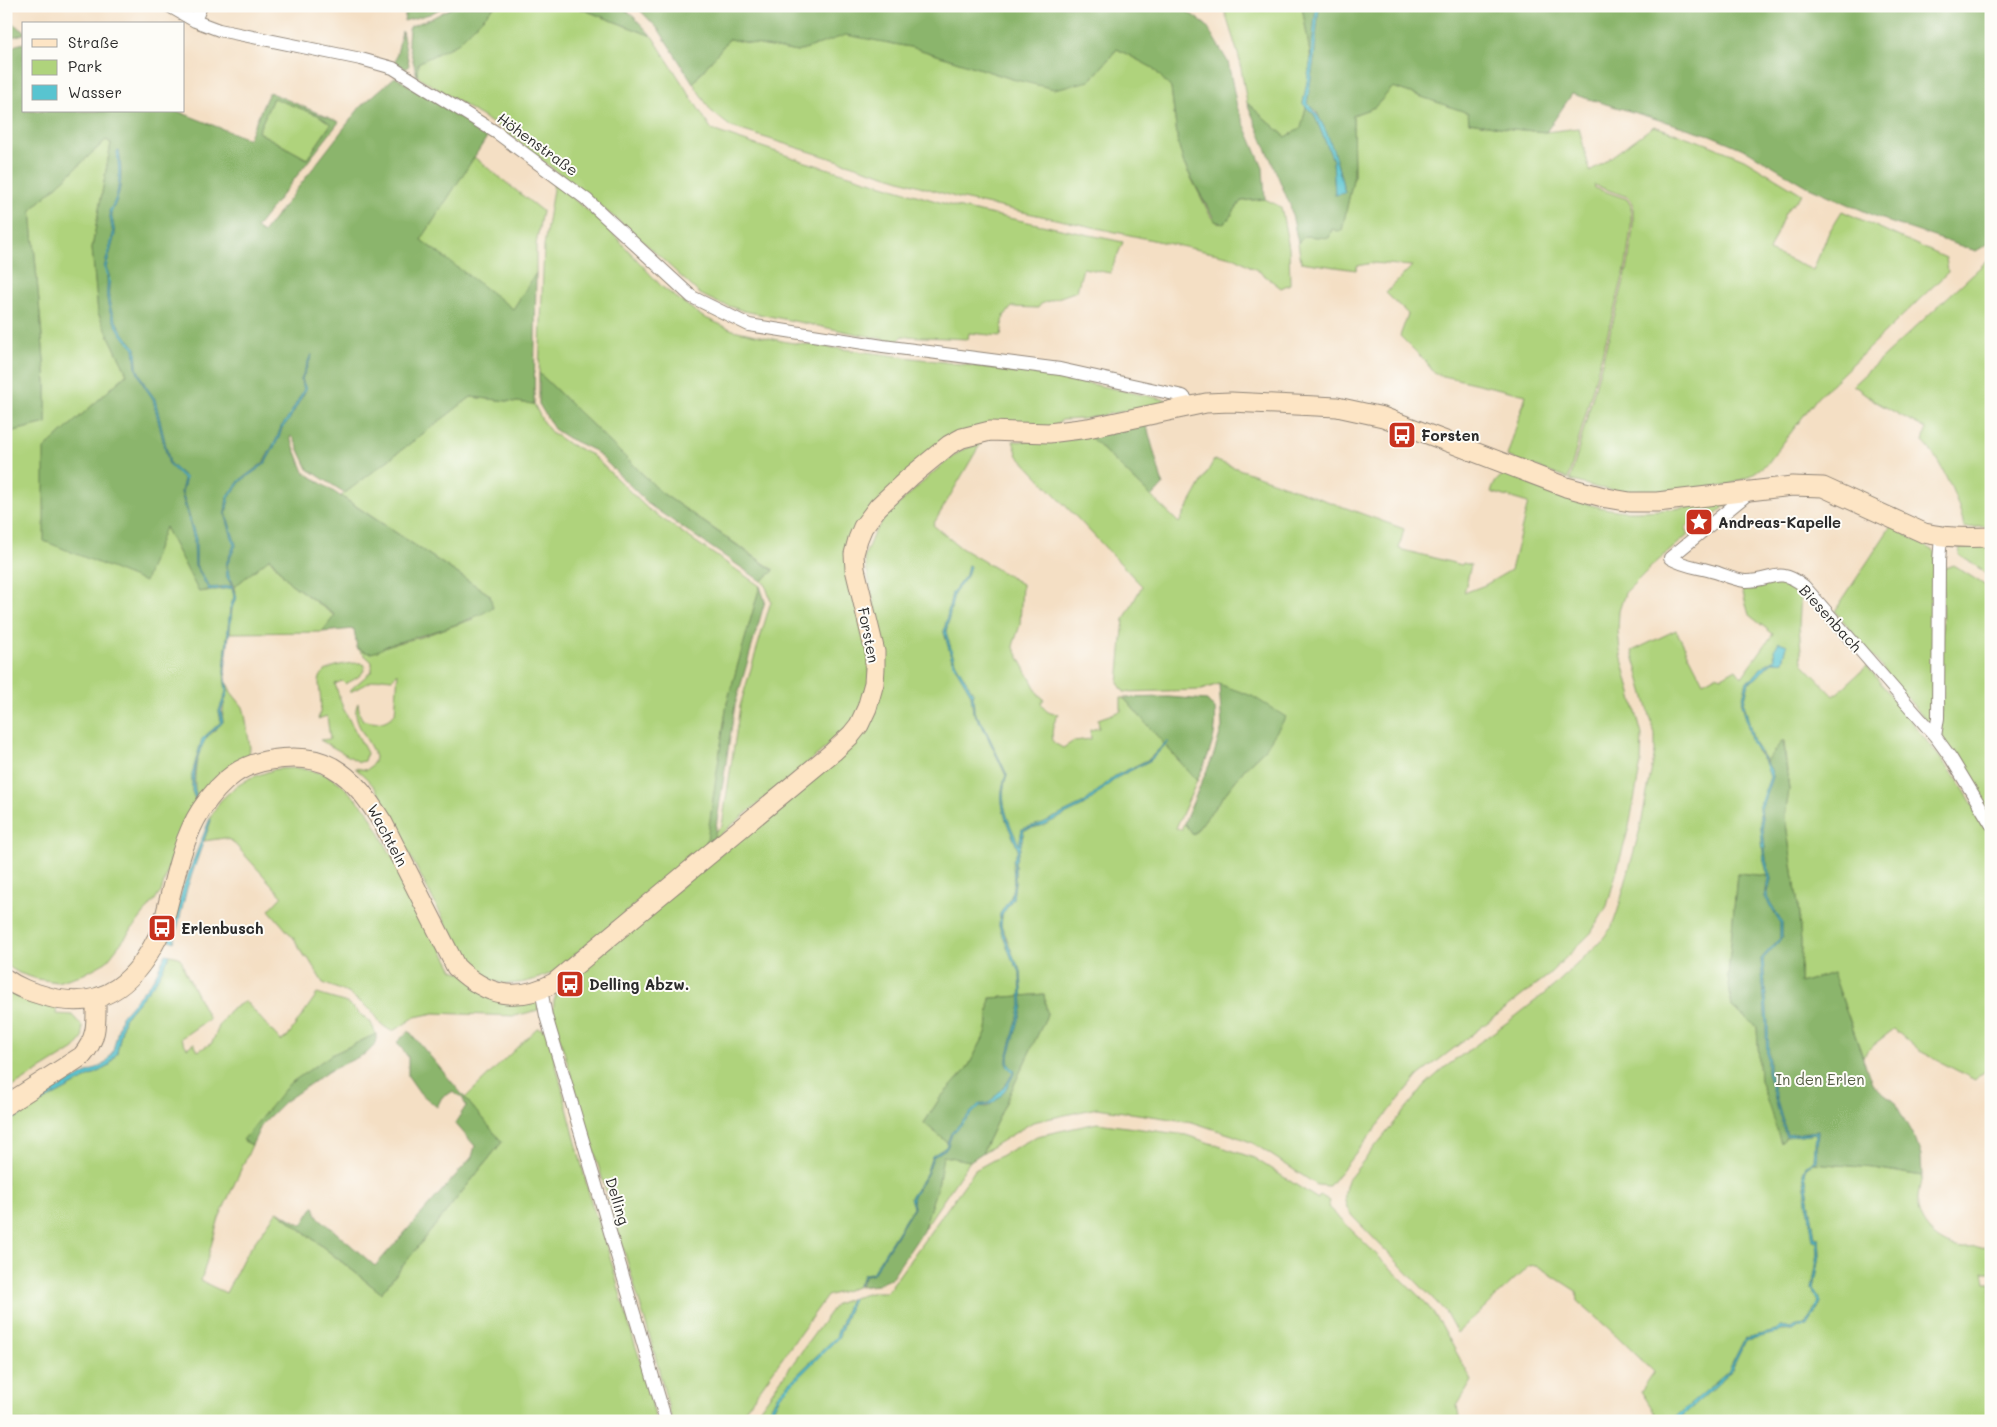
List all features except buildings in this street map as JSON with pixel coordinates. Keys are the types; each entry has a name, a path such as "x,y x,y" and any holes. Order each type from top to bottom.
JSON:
{"street":[{"name":"Höhenstraße","path":"169,6 195,21 219,30 361,58 394,68 497,133 580,194 692,298 749,326 1060,369 1183,396 1191,406"},
{"path":"195,21 201,6"},
{"name":"Forsten","path":"542,989 554,983 570,970 833,752 855,730 867,708 876,668 869,623 857,584 854,554 858,539 863,527 878,507 910,477 949,445 962,438 990,431 1049,433 1088,428 1191,406 1232,402 1336,407 1383,416 1567,487 1607,498 1630,502 1657,502 1749,492"},
{"path":"1749,492 1792,486 1823,487 1924,533 1941,537 1991,537"},
{"name":"Biesenbach","path":"1749,492 1670,558 1681,565 1713,571 1738,580 1748,581 1777,575 1786,575 1794,579 1804,586 1935,736"},
{"path":"1941,537 1939,561 1938,718 1935,736 1991,824"},
{"name":"Wachteln","path":"96,1000 126,983 144,962 156,942 162,928 188,836 200,812 214,791 235,773 256,764 294,758 313,760 332,767 353,783 369,800 383,822 456,967 471,981 502,994 518,995 542,989"},
{"path":"6,979 27,991 58,1000 82,1002 96,1000 96,1030 91,1045 82,1056 6,1104"},
{"name":"Delling","path":"542,989 546,1016 666,1421"}],"green space":[{"path":"407,6 445,6 430,14 404,21"},
{"path":"455,6 495,6 457,44 418,63 417,76 408,41 409,29 411,26"},
{"path":"495,6 574,6 652,36 712,130 806,162 956,207 1123,242 1110,273 1083,268 1077,291 1041,304 1038,308 1012,307 1004,316 1001,336 969,333 968,339 903,336 897,342 744,311 716,302 700,294 634,233 505,131 417,76 418,63 457,43"},
{"path":"574,6 619,6 630,13 652,36"},
{"path":"636,6 1180,6 1206,25 1228,62 1237,107 1263,168 1265,199 1241,201 1227,221 1223,224 1215,221 1184,164 1178,143 1171,88 1153,68 1117,49 1090,81 1054,89 1012,79 915,48 846,35 797,52 729,39 693,83 659,30"},
{"path":"1223,6 1302,6 1311,59 1303,104 1306,107 1302,128 1286,137 1247,103 1239,57"},
{"path":"1302,6 1316,6 1311,59"},
{"path":"1319,6 1991,6 1991,242 1976,251 1889,222 1807,186 1748,151 1710,135 1572,94 1546,132 1469,122 1468,113 1393,87 1375,107 1353,115 1354,175 1342,230 1340,232 1332,229 1329,238 1305,236 1298,243 1290,205 1247,103 1286,137 1301,128 1306,107 1314,114 1333,160 1335,195 1345,193 1336,159 1317,112 1307,103 1314,59"},
{"path":"6,19 22,30 22,34 6,41"},
{"path":"402,31 409,65 406,69 395,63"},
{"path":"846,34 915,48 1012,79 1090,81 1117,49 1153,68 1171,88 1178,143 1184,164 1211,217 1219,224 1230,217 1241,201 1265,199 1281,207 1289,248 1290,284 1281,288 1260,272 1236,258 958,198 731,127 711,111 693,83 729,39 797,52"},
{"path":"22,44 22,112 180,112 248,139 269,92 339,122 256,228 263,233 361,106 395,77 489,134 421,240 513,309 536,273 534,404 471,397 345,493 308,469 294,439 290,437 304,472 490,595 493,608 455,625 369,653 357,648 354,629 322,632 335,615 290,583 270,558 234,587 227,565 236,545 226,513 229,498 241,481 265,464 279,438 282,428 289,420 306,390 302,379 312,355 301,379 304,389 281,427 263,463 240,480 227,497 225,513 234,545 226,564 227,577 232,586 210,588 196,565 196,539 182,492 186,478 170,464 155,399 145,385 137,368 136,348 118,325 110,305 109,276 106,268 115,234 111,212 118,197 121,182 119,150 120,174 116,200 109,212 113,234 104,268 107,279 108,305 116,326 135,349 136,369 144,386 153,399 169,465 184,479 181,492 194,539 195,565 209,590 199,592 165,527 145,582 44,541 44,449 127,374 98,313 92,248 111,143 106,140 31,210 46,383 46,423 6,433 6,52","holes":["273,98 318,115 331,124 307,159 258,132"]},
{"path":"1393,87 1469,113 1469,122 1546,132 1579,128 1590,172 1654,126 1744,159 1802,194 1785,213 1769,251 1813,270 1829,232 1842,211 1946,258 1948,272 1817,398 1768,463 1748,477 1726,486 1635,493 1598,488 1570,480 1628,266 1633,227 1633,205 1628,197 1594,185 1595,188 1627,199 1631,206 1631,227 1626,266 1568,479 1507,456 1526,395 1435,374 1400,336 1408,314 1386,293 1412,266 1372,263 1357,266 1356,270 1301,262 1298,243 1305,236 1329,237 1332,229 1342,230 1354,175 1353,115 1375,107"},
{"path":"273,98 318,115 331,124 307,159 258,132"},
{"path":"106,140 111,143 92,248 98,313 127,374 44,449 165,527 199,592 233,588 234,597 230,608 224,671 226,692 219,711 221,722 202,739 192,774 192,791 196,801 190,809 179,834 161,892 106,962 84,974 57,982 37,979 19,973 6,965 6,433 46,423 46,383 31,210"},
{"path":"474,157 542,211 536,245 536,273 513,310 421,240"},
{"path":"554,183 605,225 662,287 703,317 733,330 787,342 1054,376 1167,400 1167,403 1083,419 1062,420 1052,428 975,431 859,527 870,681 856,723 552,973 528,981 507,984 486,978 466,962 379,794 371,783 355,768 367,770 374,762 375,757 358,723 356,710 358,703 363,720 380,722 387,720 395,714 398,673 392,679 382,678 372,681 350,692 372,671 372,662 357,648 372,653 386,646 421,637 473,619 490,595 341,496 471,397 534,404 543,422 551,432 567,443 592,455 648,509 760,586 727,703 708,837 722,826 740,706 771,601 765,584 761,581 774,570 662,493 539,373 544,246"},
{"path":"1991,257 1991,526 1964,528 1959,507 1949,482 1930,449 1923,442 1926,429 1878,403 1853,385"},
{"path":"539,373 662,493 774,571 761,581 651,506 595,451 554,429 539,404"},
{"path":"1146,423 1163,485 1152,497 1089,436"},
{"path":"1089,436 1179,523 1214,460 1404,529 1399,549 1462,565 1463,563 1471,565 1464,593 1485,585 1511,570 1528,503 1491,492 1498,480 1506,474 1510,473 1586,504 1602,508 1647,511 1731,501 1707,522 1705,520 1700,522 1697,518 1685,528 1688,535 1652,566 1625,593 1619,611 1620,651 1642,735 1641,763 1629,827 1607,906 1591,933 1545,978 1418,1076 1329,1186 1317,1185 1253,1143 1232,1135 1192,1122 1097,1108 1033,1122 982,1153 1047,1015 1044,994 1022,996 1021,971 1001,926 1002,915 1013,898 1015,862 1024,830 1044,825 1085,805 1116,778 1151,760 1165,745 1197,781 1176,828 1181,830 1184,823 1193,835 1247,766 1265,749 1219,684 1201,690 1124,692 1118,683 1124,619 1142,586 1018,456 1013,441 1050,442"},
{"path":"981,443 933,525 961,548 1022,584 1020,625 1013,646 1039,695 1044,699 1041,703 1044,709 1053,714 1059,714 1053,728 1052,736 1054,743 1063,748 1074,741 1091,739 1090,730 1099,728 1098,719 1121,711 1121,698 1124,698 1164,744 1149,759 1115,776 1084,803 1043,823 1022,829 1019,846 1008,820 1004,803 1003,794 1007,775 983,724 974,712 973,693 955,662 946,632 954,593 967,576 968,565 966,575 952,593 944,632 953,663 971,694 973,712 982,725 1006,776 1003,786 1002,804 1018,849 1013,861 1014,882 1011,897 1000,914 999,926 1012,959 1020,971 1021,996 990,998 987,1031 967,1069 940,1098 924,1123 947,1142 946,1147 932,1156 926,1174 910,1198 913,1207 872,1273 864,1274 857,1287 827,1296 737,1421 672,1421 652,1344 553,1015 554,1001 558,989 861,737 877,707 882,680 884,652 864,557 874,533 886,516 936,470 962,450"},
{"path":"1891,526 1935,552 1932,718 1928,723 1835,611"},
{"path":"1991,545 1991,576 1959,555 1960,546"},
{"path":"269,558 290,583 335,616 322,632 230,633 232,608 236,597 234,587"},
{"path":"1953,565 1991,589 1991,816 1947,748 1941,732 1943,569"},
{"path":"1788,581 1801,591 1799,626 1802,663 1834,696 1867,666 1957,779 1991,834 1991,1073 1986,1071 1975,1080 1918,1050 1894,1029 1873,1045 1863,1057 1833,973 1800,983 1801,942 1798,905 1785,817 1789,790 1784,741 1766,761 1754,743 1744,703 1749,682 1756,678 1771,663 1783,661 1787,645 1774,654 1775,659 1762,667 1752,679 1747,681 1742,703 1756,751 1765,762 1770,777 1759,808 1764,861 1768,876 1737,873 1728,976 1732,1007 1757,1026 1760,1080 1782,1142 1786,1137 1816,1133 1814,1160 1806,1165 1803,1173 1813,1239 1817,1240 1818,1254 1812,1289 1818,1302 1807,1324 1797,1325 1791,1329 1780,1327 1776,1331 1745,1338 1728,1372 1676,1418 1671,1421 1660,1421 1641,1391 1654,1372 1577,1301 1576,1291 1536,1265 1529,1266 1457,1333 1445,1311 1352,1216 1345,1203 1345,1190 1348,1180 1425,1085 1444,1068 1553,987 1600,942 1612,927 1640,829 1655,752 1655,734 1632,651 1676,630 1703,682 1716,675 1722,677 1736,669 1742,677 1773,634 1749,615 1741,586"},
{"path":"760,586 765,601 735,705 714,840 706,846 727,703"},
{"path":"362,663 365,666 363,672 358,677 345,684 342,681 335,684 343,708 367,753 365,761 359,762 320,740 330,739 327,716 318,719 321,706 319,683 320,677 324,672 335,666"},
{"path":"227,682 231,692 243,707 245,714 250,748 248,759 220,774 197,798 195,785 197,759 206,738 223,722"},
{"path":"1219,684 1252,696 1286,717 1265,749 1247,766 1193,835 1184,823 1214,754 1222,727"},
{"path":"1168,697 1207,700 1215,709 1214,737 1197,781 1165,745 1168,742 1164,744 1124,698"},
{"name":"In den Erlen","path":"1783,740 1789,790 1785,817 1798,905 1801,942 1800,983 1833,973 1872,1084 1894,1101 1916,1141 1921,1156 1922,1176 1874,1168 1813,1163 1816,1161 1818,1131 1787,1135 1769,1072 1768,1024 1763,959 1782,938 1782,922 1767,897 1771,879 1766,860 1761,808 1772,777 1771,770 1766,761"},
{"path":"299,768 325,774 340,783 367,810 453,970 534,999 538,1005 538,1010 515,1016 434,1013 415,1017 391,1031 382,1025 372,1011 348,993 323,983 308,958 304,957 295,940 269,910 282,896 232,841 224,838 204,841 211,821 210,818 220,801 234,788 250,778 276,769"},
{"path":"1737,873 1768,876 1765,897 1780,923 1780,938 1761,959 1766,1024 1767,1072 1786,1137 1781,1143 1760,1080 1757,1027 1732,1007 1728,976"},
{"path":"170,955 179,957 182,961 185,971 209,1019 181,1038 187,1048 194,1043 198,1051 212,1043 220,1024 229,1011 245,1001 281,1041 287,1037 317,994 347,1003 371,1023 376,1034 331,1055 244,1141 252,1145 219,1218 201,1281 226,1293 244,1257 277,1211 381,1293 502,1142 465,1098 537,1028 547,1030 592,1205 606,1243 645,1375 656,1421 6,1421 6,1124 40,1103 109,1066 117,1052 124,1019 156,981"},
{"path":"6,982 57,1004 56,1014 72,1015 82,1026 83,1038 74,1049 6,1091"},
{"path":"1044,994 1047,1015 982,1153 970,1161 943,1156 939,1181 923,1231 891,1278 877,1285 859,1287 865,1275 873,1274 914,1207 912,1198 927,1174 933,1157 947,1148 952,1134 980,1106 987,1107 1007,1087 1015,1071 1009,1065 1008,1059 1023,1006 1022,996"},
{"path":"1021,996 1021,1006 1007,1058 1007,1066 1013,1072 1006,1085 991,1101 986,1104 979,1104 951,1133 947,1142 924,1123 940,1098 967,1069 987,1031 990,998"},
{"path":"409,1031 502,1142 381,1293 279,1212 302,1225 314,1206 317,1216 375,1266 472,1157 475,1146 455,1123 466,1106 462,1097 452,1092 442,1097 437,1107 420,1093 408,1076 408,1057 397,1042"},
{"path":"376,1034 374,1046 367,1053 329,1071 284,1102 262,1124 252,1145 243,1140 289,1084 331,1055"},
{"path":"1097,1123 1186,1135 1254,1158 1318,1199 1320,1195 1330,1201 1328,1207 1425,1302 1441,1324 1472,1381 1457,1406 1460,1421 765,1421 780,1396 838,1338 853,1298 874,1292 887,1292 975,1170 1037,1136"},
{"path":"942,1155 970,1161 923,1230 939,1181"},
{"path":"1813,1163 1874,1168 1922,1176 1918,1195 1918,1207 1923,1222 1928,1229 1940,1240 1956,1247 1991,1247 1991,1272 1983,1272 1985,1282 1991,1282 1991,1421 1682,1421 1679,1419 1730,1373 1746,1340 1775,1332 1792,1331 1798,1327 1808,1325 1821,1303 1814,1289 1820,1255 1819,1238 1815,1238 1805,1173 1807,1166"},
{"path":"850,1299 836,1337 778,1394 767,1415 761,1421 751,1421 836,1304"}],"water":[{"path":"1316,6 1319,6 1314,59 1307,103 1321,121 1335,157 1345,193 1335,195 1333,160 1314,114 1303,104 1311,59"},
{"path":"119,150 121,174 118,197 111,212 115,234 106,268 109,276 110,305 118,325 136,348 137,368 145,385 155,399 170,464 186,478 182,492 196,539 196,565 210,588 232,586 227,577 226,564 234,545 225,513 227,497 240,480 264,463 281,427 304,389 301,379 312,355 302,379 306,389 289,420 282,428 279,438 265,464 241,481 229,498 226,513 236,545 227,565 236,597 232,608 225,671 228,692 221,711 223,722 205,739 199,755 194,777 196,801 192,791 192,774 202,739 221,722 219,711 226,692 224,671 230,608 234,597 232,588 209,590 195,565 194,539 181,492 184,479 169,465 153,399 144,386 136,369 134,349 116,326 108,305 107,279 104,268 113,234 109,211 118,189 117,151"},
{"path":"968,565 970,566 967,576 954,593 946,632 955,662 973,693 974,712 983,724 1007,775 1003,793 1004,802 1008,819 1019,845 1022,829 1043,823 1084,803 1115,776 1150,759 1168,742 1151,760 1116,778 1085,805 1044,825 1024,830 1015,862 1015,882 1013,898 1002,915 1001,926 1021,971 1023,1006 1008,1059 1009,1065 1015,1071 1002,1094 992,1103 980,1106 952,1134 947,1148 933,1157 927,1174 912,1198 914,1207 873,1274 865,1275 857,1287 864,1274 872,1273 913,1207 910,1198 926,1174 932,1156 946,1147 951,1133 979,1104 986,1104 991,1101 1007,1083 1013,1072 1007,1066 1007,1058 1021,1006 1020,972 1012,959 999,926 1000,914 1011,897 1014,882 1013,861 1018,849 1002,804 1003,785 1006,775 982,725 973,712 971,694 953,663 944,632 952,593 966,575"},
{"path":"1779,642 1787,645 1783,661 1771,663 1756,678 1749,682 1744,703 1754,743 1771,770 1772,777 1761,809 1766,860 1771,879 1767,897 1782,922 1782,938 1763,959 1768,1024 1769,1072 1787,1135 1818,1131 1816,1161 1807,1166 1805,1173 1815,1238 1819,1238 1820,1255 1814,1289 1821,1302 1808,1326 1798,1327 1792,1331 1781,1330 1777,1333 1746,1340 1730,1373 1679,1419 1682,1421 1671,1421 1728,1372 1745,1338 1776,1331 1780,1327 1791,1329 1797,1325 1807,1324 1818,1302 1812,1289 1818,1254 1817,1241 1813,1240 1803,1173 1806,1165 1814,1160 1816,1133 1786,1137 1767,1072 1766,1024 1761,959 1780,938 1780,923 1765,897 1769,879 1764,861 1759,808 1770,777 1765,762 1752,744 1742,703 1747,681 1752,679 1762,667 1775,659 1774,650"},
{"path":"210,818 211,820 187,888 174,942 169,940 183,887"},
{"path":"166,954 170,955 156,981 124,1019 117,1052 109,1066 40,1103 6,1124 6,1120 38,1099 106,1063 113,1051 121,1017 153,980"},
{"path":"853,1298 838,1338 780,1396 769,1417 765,1421 761,1421 767,1415 778,1394 836,1337 850,1299"}],"place":[{"name":"Forsten","path":"1402,435"},
{"name":"Andreas-Kapelle","path":"1699,522"},
{"name":"Erlenbusch","path":"162,928"},
{"name":"Delling Abzw.","path":"570,984"}]}
